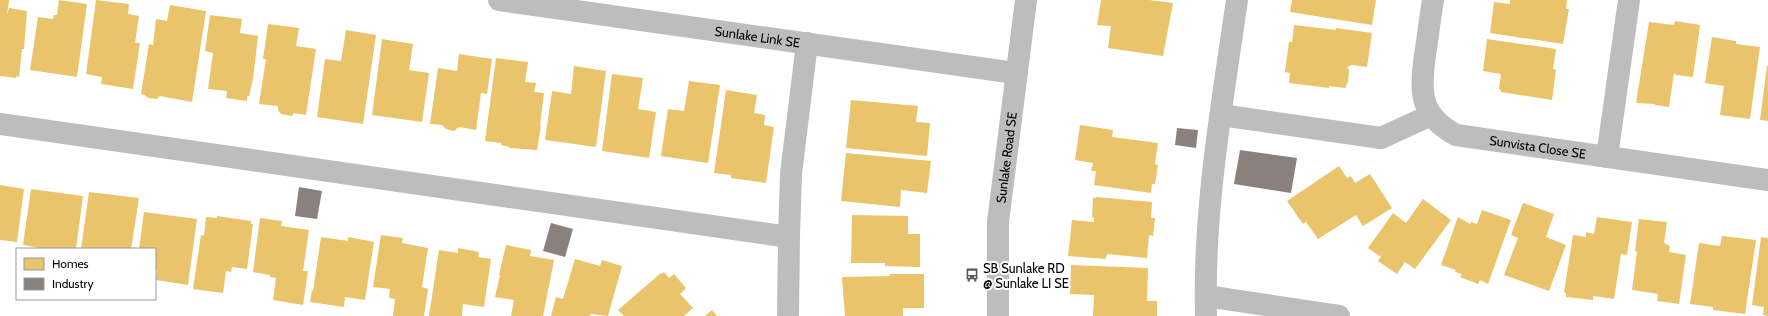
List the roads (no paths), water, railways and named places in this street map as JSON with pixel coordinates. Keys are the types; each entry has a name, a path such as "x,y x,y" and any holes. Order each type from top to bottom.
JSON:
{"street":[{"name":"Sunlake Link SE","path":"499,0 1015,73"},
{"name":"Sunlake Road SE","path":"998,316 998,222 1015,73 1026,0"},
{"path":"1237,0 1212,178 1206,306 1339,316"},
{"name":"Sunvista Close SE","path":"1433,0 1421,81 1422,96 1431,115 1443,128 1456,135 1768,180"},
{"path":"1607,157 1629,0"},
{"path":"788,316 789,237 792,174 807,43"},
{"path":"1221,115 1381,138 1431,115"},
{"path":"0,124 789,237"}],"place":[{"name":"SB Sunlake RD @ Sunlake LI SE","path":"972,275"}]}
